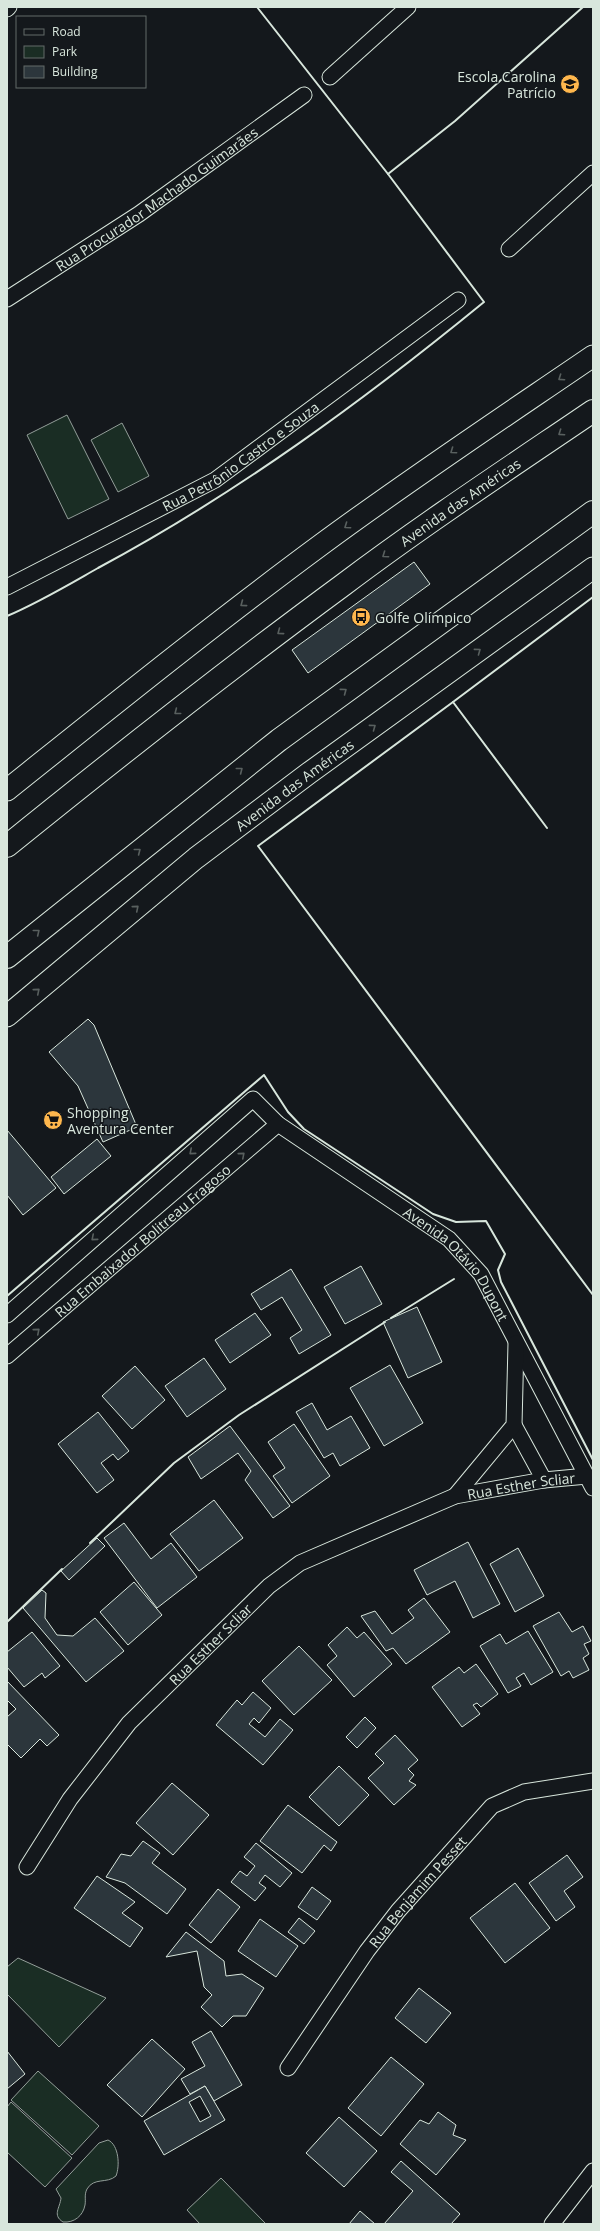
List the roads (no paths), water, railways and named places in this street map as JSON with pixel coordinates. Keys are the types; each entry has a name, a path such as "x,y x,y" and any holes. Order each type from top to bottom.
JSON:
{"highway":[{"name":"Avenida das Américas","path":"7,846 98,773 343,584 479,488 593,411"},
{"path":"7,957 278,740 593,512"}],"main road":[{"path":"7,790 189,645 322,544 462,444 593,356"},
{"name":"Avenida das Américas","path":"7,1016 196,858 309,773 593,568"}],"street":[{"path":"330,77 408,7"},
{"name":"Rua Procurador Machado Guimarães","path":"7,298 139,214 304,95"},
{"path":"509,249 593,173"},
{"name":"Rua Petrônio Castro e Souza","path":"7,587 215,480 458,300"},
{"name":"Avenida Otávio Dupont","path":"7,1315 253,1099 278,1124 449,1240 481,1274 590,1482"},
{"name":"Rua Embaixador Bolitreau Fragoso","path":"7,1356 278,1124"},
{"path":"516,1340 514,1425 544,1480"},
{"name":"Rua Esther Scliar","path":"455,1496 514,1425"},
{"name":"Rua Esther Scliar","path":"27,1867 70,1799 129,1723 269,1586 300,1563 455,1496 544,1480 590,1482"},
{"name":"Rua Benjamim Pesset","path":"288,2068 367,1952 398,1911 492,1806 524,1792 593,1781"},
{"path":"552,2224 593,2170"}],"place":[{"name":"Escola Carolina Patrício","path":"570,84"},
{"name":"Golfe Olímpico","path":"361,617"},
{"name":"Shopping Aventura Center","path":"53,1120"}]}
